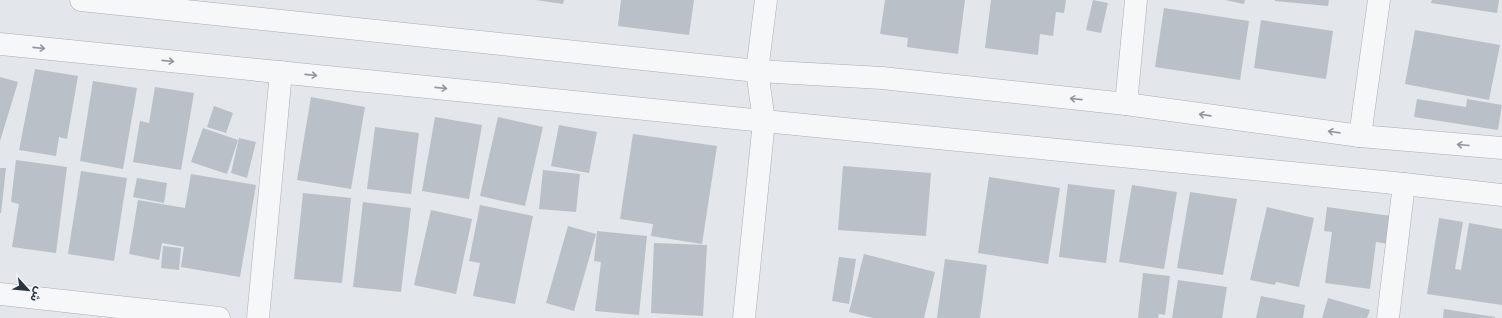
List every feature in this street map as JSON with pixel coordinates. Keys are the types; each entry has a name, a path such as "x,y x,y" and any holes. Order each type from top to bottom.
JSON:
{"street":[{"path":"81,0 757,71 882,78 1126,104 1360,136 1502,148"},
{"path":"744,318 764,121 757,71 766,0"},
{"path":"1126,104 1136,0"},
{"path":"1360,136 1379,0"},
{"path":"0,44 1502,195"},
{"path":"258,318 281,72"},
{"path":"1388,318 1404,184"},
{"path":"0,294 219,318"}],"building":[{"path":"536,0 564,0 563,4"},
{"path":"621,0 694,0 689,35 618,26"},
{"path":"885,0 965,0 958,54 907,47 908,38 880,34"},
{"path":"991,0 1066,0 1064,13 1056,12 1053,36 1040,34 1038,55 985,48"},
{"path":"1093,0 1108,3 1101,33 1086,30"},
{"path":"1225,0 1245,0 1244,4"},
{"path":"1275,0 1329,0 1328,6"},
{"path":"1432,0 1499,0 1497,13 1431,3"},
{"path":"1164,8 1249,21 1240,80 1155,67"},
{"path":"1261,20 1333,31 1326,79 1254,68"},
{"path":"1415,30 1500,45 1489,100 1405,84"},
{"path":"35,69 78,76 67,139 59,137 56,156 19,150"},
{"path":"0,77 18,82 0,141"},
{"path":"93,81 137,88 123,169 80,161"},
{"path":"155,87 194,93 181,170 133,162 140,121 149,123"},
{"path":"311,97 365,107 351,189 297,180"},
{"path":"1417,99 1466,107 1467,99 1502,105 1498,130 1414,117"},
{"path":"214,106 233,113 226,133 207,127"},
{"path":"435,117 482,125 469,199 422,191"},
{"path":"498,117 543,127 525,206 480,196"},
{"path":"559,125 597,132 589,173 551,166"},
{"path":"375,127 419,133 411,194 367,189"},
{"path":"203,128 238,140 227,174 191,162"},
{"path":"633,134 717,146 702,244 651,236 653,224 620,219"},
{"path":"239,138 256,142 247,178 231,173"},
{"path":"16,160 67,167 56,253 12,247 19,204 11,202"},
{"path":"843,166 931,173 926,236 838,230"},
{"path":"0,168 6,168 1,213 0,213"},
{"path":"543,170 580,174 576,212 539,209"},
{"path":"81,171 127,178 114,261 68,254"},
{"path":"191,174 256,185 240,277 181,267 184,247 162,243 159,260 129,254 138,200 185,208"},
{"path":"989,177 1060,188 1048,264 978,253"},
{"path":"137,178 167,183 164,203 133,197"},
{"path":"1068,184 1115,190 1106,263 1059,257"},
{"path":"1132,185 1177,192 1164,269 1119,262"},
{"path":"1190,192 1237,199 1223,275 1177,268"},
{"path":"303,193 351,198 342,283 294,279"},
{"path":"363,202 411,208 401,292 353,287"},
{"path":"480,205 533,216 515,304 473,296 480,263 469,261"},
{"path":"1267,207 1314,218 1299,287 1276,282 1275,285 1250,280"},
{"path":"1327,207 1391,216 1388,244 1376,242 1370,289 1325,283 1332,232 1324,231"},
{"path":"431,210 472,219 456,294 414,285"},
{"path":"1439,218 1463,222 1455,269 1461,270 1469,223 1502,229 1502,305 1427,294"},
{"path":"568,226 596,234 574,311 546,303"},
{"path":"597,231 647,236 639,315 595,311 601,262 594,261"},
{"path":"654,243 707,245 703,316 651,313"},
{"path":"163,246 181,248 179,270 161,268"},
{"path":"864,254 935,272 924,318 873,318 849,312"},
{"path":"839,257 856,259 849,304 832,301"},
{"path":"945,259 987,265 980,318 937,318"},
{"path":"1143,273 1170,276 1165,315 1159,314 1158,318 1138,318"},
{"path":"1178,280 1227,287 1222,318 1172,318"},
{"path":"1261,296 1305,305 1303,318 1256,318"},
{"path":"1328,298 1370,310 1367,318 1322,318"},
{"path":"1444,309 1495,317 1495,318 1443,318"}]}
